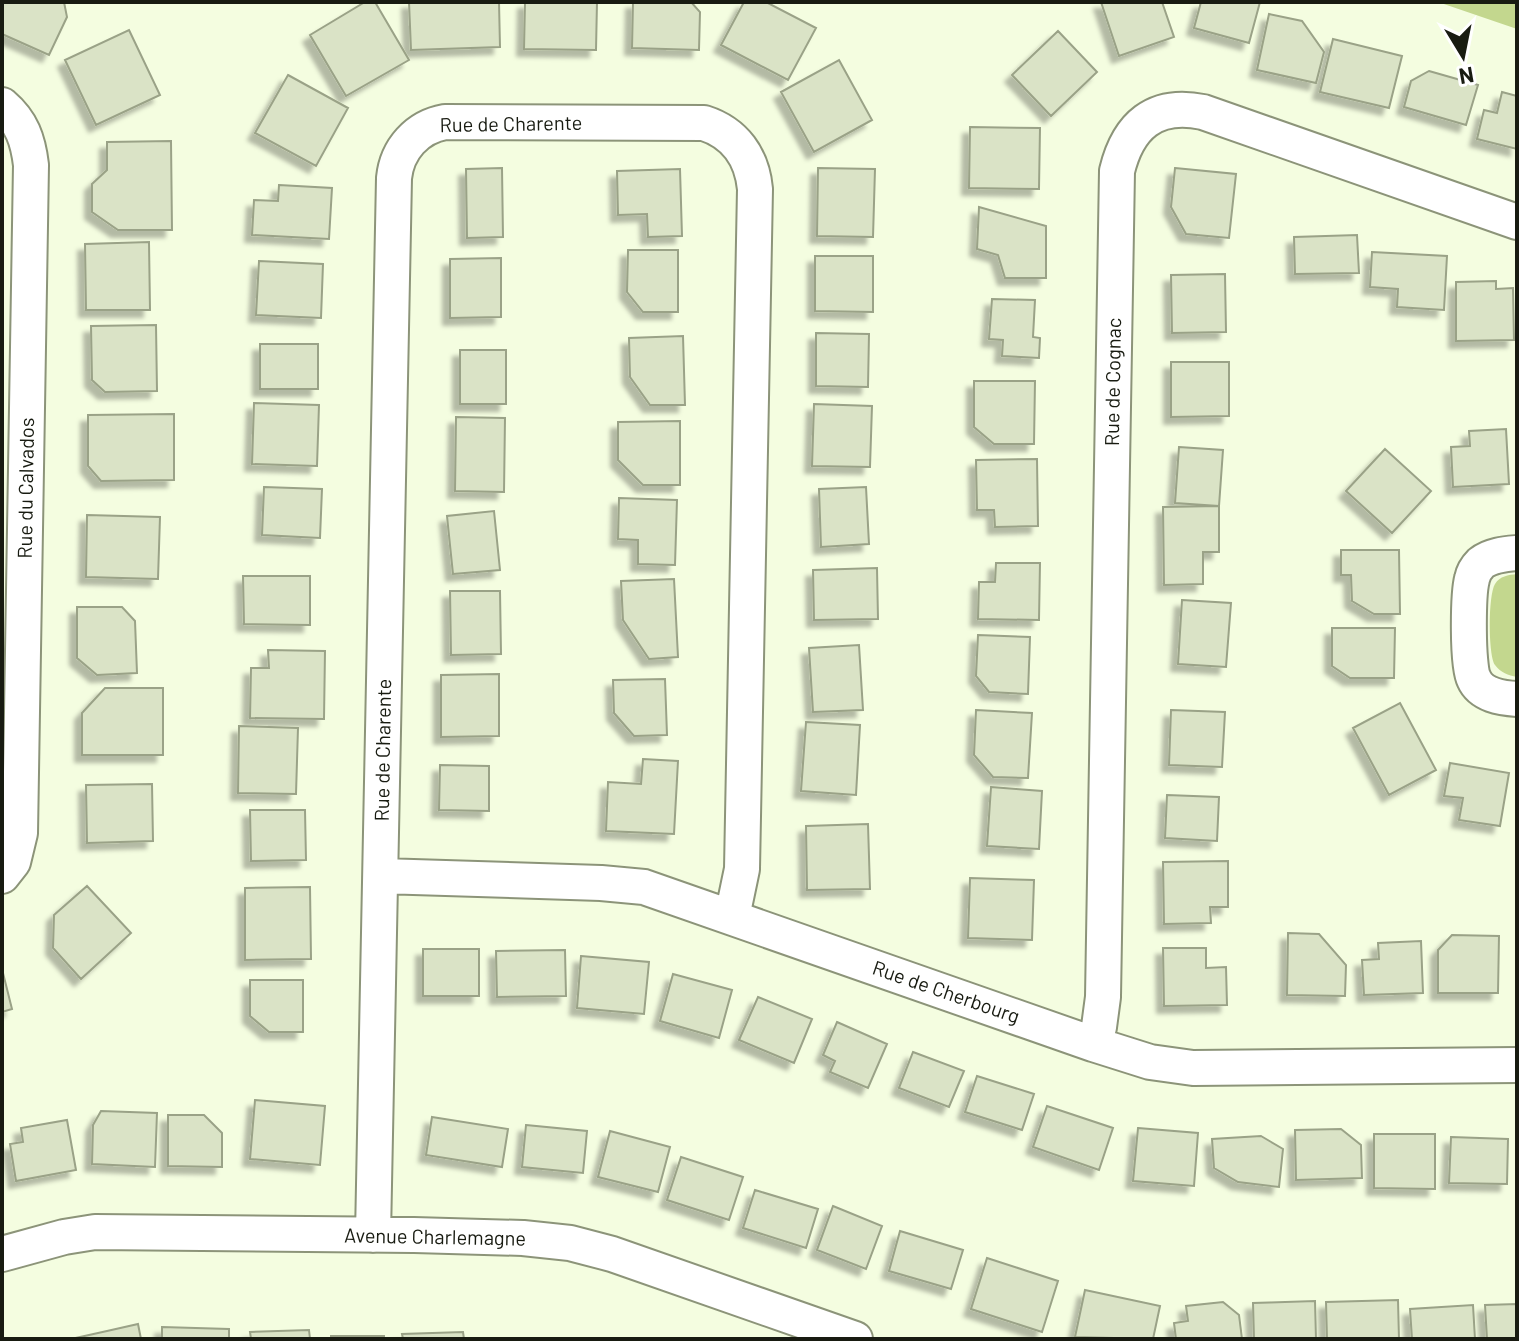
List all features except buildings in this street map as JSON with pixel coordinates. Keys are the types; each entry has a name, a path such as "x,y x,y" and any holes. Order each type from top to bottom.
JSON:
{"street":[{"name":"Rue du Calvados","path":"2,105 26,137 31,165 20,833 13,862 2,876"},
{"name":"Rue de Cognac","path":"1093,1044 1103,997 1117,171 1129,137 1141,123 1157,114 1189,109 1203,112 1517,222"},
{"name":"Rue de Charente","path":"373,1235 395,166 408,143 432,125 445,122 704,123 718,128 749,160 755,189 742,869 732,917"},
{"path":"1517,553 1482,562 1470,590 1470,669 1474,681 1493,695 1517,699"},
{"name":"Rue de Cherbourg","path":"381,876 627,884 659,891 1150,1062 1193,1068 1517,1065"},
{"name":"Avenue Charlemagne","path":"2,1254 95,1232 523,1238 570,1243 612,1254 855,1339"}],"green space":[{"path":"1438,2 1517,2 1517,29"},
{"path":"1517,574 1517,677 1495,665 1490,625 1495,584 1507,575"}]}
